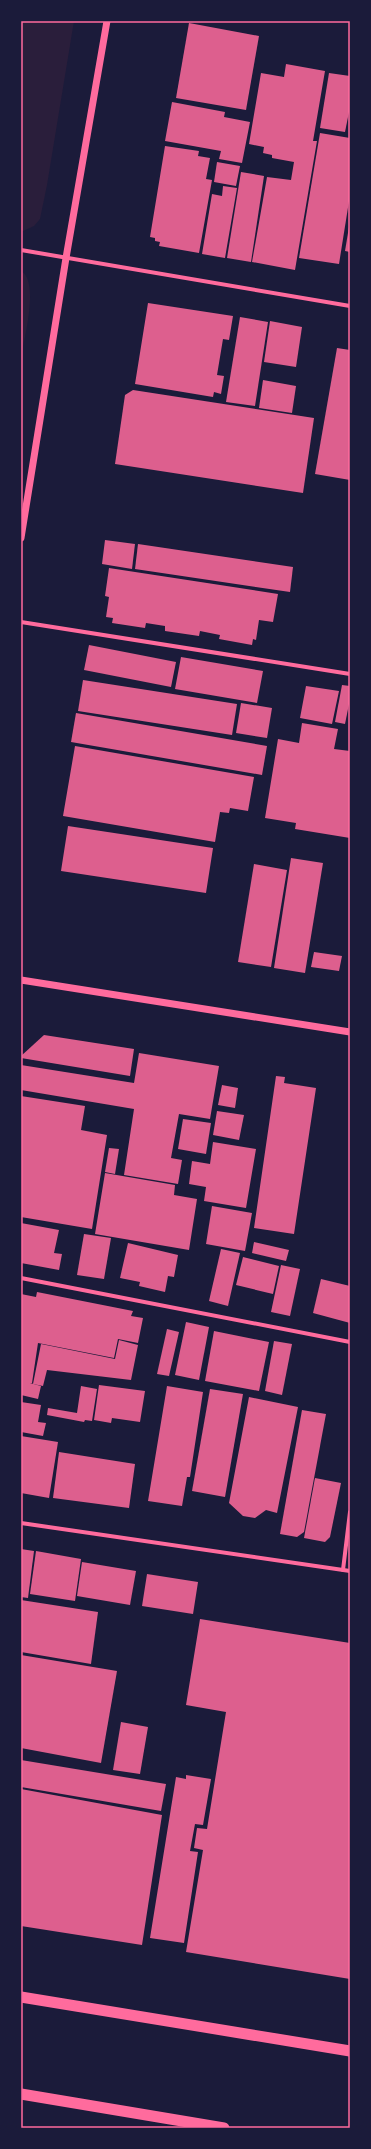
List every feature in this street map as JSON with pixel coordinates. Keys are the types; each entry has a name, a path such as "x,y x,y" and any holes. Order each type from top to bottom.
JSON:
{"highway":[{"path":"21,1997 350,2051"},
{"path":"21,2094 224,2128"}],"street":[{"path":"21,538 66,258 107,21"},
{"path":"21,250 350,306"},
{"path":"21,622 350,674"},
{"path":"21,980 350,1032"},
{"path":"21,1278 350,1342"},
{"path":"343,1570 350,1512"},
{"path":"21,1523 350,1571"}],"shaded area":[{"path":"21,21 74,21 40,219 34,226 21,232"},
{"path":"21,271 27,277 30,298 21,358"}],"building":[{"path":"189,23 259,36 246,110 176,98"},
{"path":"286,64 325,71 313,141 317,141 295,270 252,262 267,177 291,180 294,162 272,158 272,155 263,153 264,147 249,144 261,73 284,77"},
{"path":"329,73 350,76 350,107 345,132 320,128"},
{"path":"172,102 225,112 224,117 250,122 242,163 219,159 221,151 165,141"},
{"path":"320,133 350,138 350,195 339,264 299,258"},
{"path":"165,146 199,151 198,156 210,158 206,179 212,180 199,253 159,246 160,242 155,241 155,238 150,237"},
{"path":"217,162 240,166 236,186 214,182"},
{"path":"241,172 264,176 251,262 227,258"},
{"path":"223,186 237,188 225,258 202,254 212,194 222,196"},
{"path":"350,227 350,252 345,251"},
{"path":"148,303 233,316 229,340 223,339 217,375 224,376 221,394 214,392 213,397 135,384"},
{"path":"240,317 268,322 255,406 226,402"},
{"path":"270,321 302,327 296,367 264,362"},
{"path":"337,348 350,350 350,480 315,474"},
{"path":"263,380 296,386 292,413 259,408"},
{"path":"133,390 314,418 303,493 115,464 125,395"},
{"path":"105,540 135,544 132,569 102,564"},
{"path":"138,544 293,567 290,592 135,569"},
{"path":"109,568 278,594 273,622 259,620 256,640 253,639 252,645 219,639 220,635 200,631 199,636 165,631 165,626 146,623 145,628 112,623 113,618 106,617 109,597 105,596"},
{"path":"89,645 176,662 171,687 84,670"},
{"path":"181,657 263,671 257,703 175,689"},
{"path":"83,680 237,704 232,735 78,711"},
{"path":"342,685 350,686 350,699 345,724 335,722"},
{"path":"306,686 339,691 332,724 300,718"},
{"path":"241,703 272,708 267,738 236,733"},
{"path":"76,713 267,746 262,775 71,742"},
{"path":"302,723 338,729 334,749 350,751 350,838 295,829 296,823 265,818 278,739 299,743"},
{"path":"75,746 254,777 248,811 230,808 229,813 220,812 215,842 63,816"},
{"path":"68,826 213,848 206,893 61,871"},
{"path":"291,858 323,863 305,973 274,968"},
{"path":"254,864 287,870 271,967 238,962"},
{"path":"314,952 342,956 339,971 311,967"},
{"path":"44,1035 134,1049 130,1076 21,1058 21,1056"},
{"path":"139,1053 219,1066 210,1119 179,1114 171,1158 182,1160 178,1184 124,1175 134,1109 21,1090 21,1065 134,1083"},
{"path":"276,1076 285,1077 284,1083 316,1088 294,1234 254,1228"},
{"path":"222,1085 238,1088 235,1108 218,1105"},
{"path":"21,1096 85,1106 81,1130 107,1135 92,1229 21,1217"},
{"path":"217,1111 244,1115 239,1140 213,1135"},
{"path":"183,1119 211,1123 206,1154 178,1149"},
{"path":"213,1142 256,1149 246,1208 204,1201 206,1187 189,1184 192,1161 210,1164"},
{"path":"109,1148 119,1149 115,1174 105,1172"},
{"path":"105,1173 175,1185 174,1195 197,1199 189,1250 95,1234"},
{"path":"212,1206 252,1213 245,1251 206,1244"},
{"path":"21,1223 59,1230 54,1253 62,1254 59,1270 21,1263"},
{"path":"84,1234 111,1238 104,1279 77,1275"},
{"path":"254,1242 289,1250 286,1261 252,1253"},
{"path":"128,1243 178,1255 174,1277 168,1276 165,1292 139,1286 140,1282 120,1278"},
{"path":"221,1249 240,1253 228,1306 209,1301"},
{"path":"243,1257 279,1266 273,1294 236,1285"},
{"path":"281,1265 300,1269 290,1316 271,1312"},
{"path":"321,1279 350,1286 350,1323 313,1313"},
{"path":"37,1292 133,1311 131,1316 143,1318 138,1343 118,1339 114,1358 38,1343 32,1383 30,1383 41,1386 38,1399 21,1395 21,1294 36,1297"},
{"path":"186,1322 209,1327 199,1380 175,1375"},
{"path":"167,1329 179,1332 169,1376 157,1374"},
{"path":"214,1331 269,1342 259,1391 205,1381"},
{"path":"119,1340 138,1345 131,1380 47,1370 43,1386 33,1384 41,1344 115,1359"},
{"path":"274,1341 292,1344 282,1395 265,1391"},
{"path":"99,1385 145,1391 140,1422 112,1418 111,1423 94,1420"},
{"path":"81,1386 97,1389 92,1421 85,1420 84,1422 47,1415 48,1408 77,1413"},
{"path":"167,1386 203,1392 190,1477 187,1477 182,1506 148,1501"},
{"path":"210,1389 243,1394 225,1497 192,1491"},
{"path":"249,1397 298,1407 277,1513 266,1510 255,1518 243,1516 229,1503"},
{"path":"21,1402 41,1405 38,1422 46,1423 43,1436 21,1432"},
{"path":"302,1410 326,1414 304,1532 297,1537 280,1534"},
{"path":"21,1436 58,1442 49,1498 21,1493"},
{"path":"59,1452 135,1464 129,1508 53,1498"},
{"path":"315,1478 341,1483 330,1537 325,1542 304,1538"},
{"path":"21,1549 34,1551 28,1598 21,1597"},
{"path":"36,1551 81,1559 75,1601 30,1594"},
{"path":"82,1562 136,1571 130,1605 77,1596"},
{"path":"147,1574 198,1582 193,1614 142,1606"},
{"path":"21,1600 98,1612 91,1664 21,1652"},
{"path":"200,1619 350,1643 350,1979 186,1952 203,1850 194,1848 197,1828 207,1829 226,1712 186,1705"},
{"path":"21,1655 117,1671 101,1763 21,1748"},
{"path":"121,1722 148,1727 140,1774 113,1770"},
{"path":"21,1760 166,1784 161,1811 21,1787"},
{"path":"186,1775 211,1779 203,1825 195,1824 190,1851 198,1852 184,1943 150,1938 176,1777 186,1779"},
{"path":"21,1789 162,1815 142,1945 21,1926"}]}
